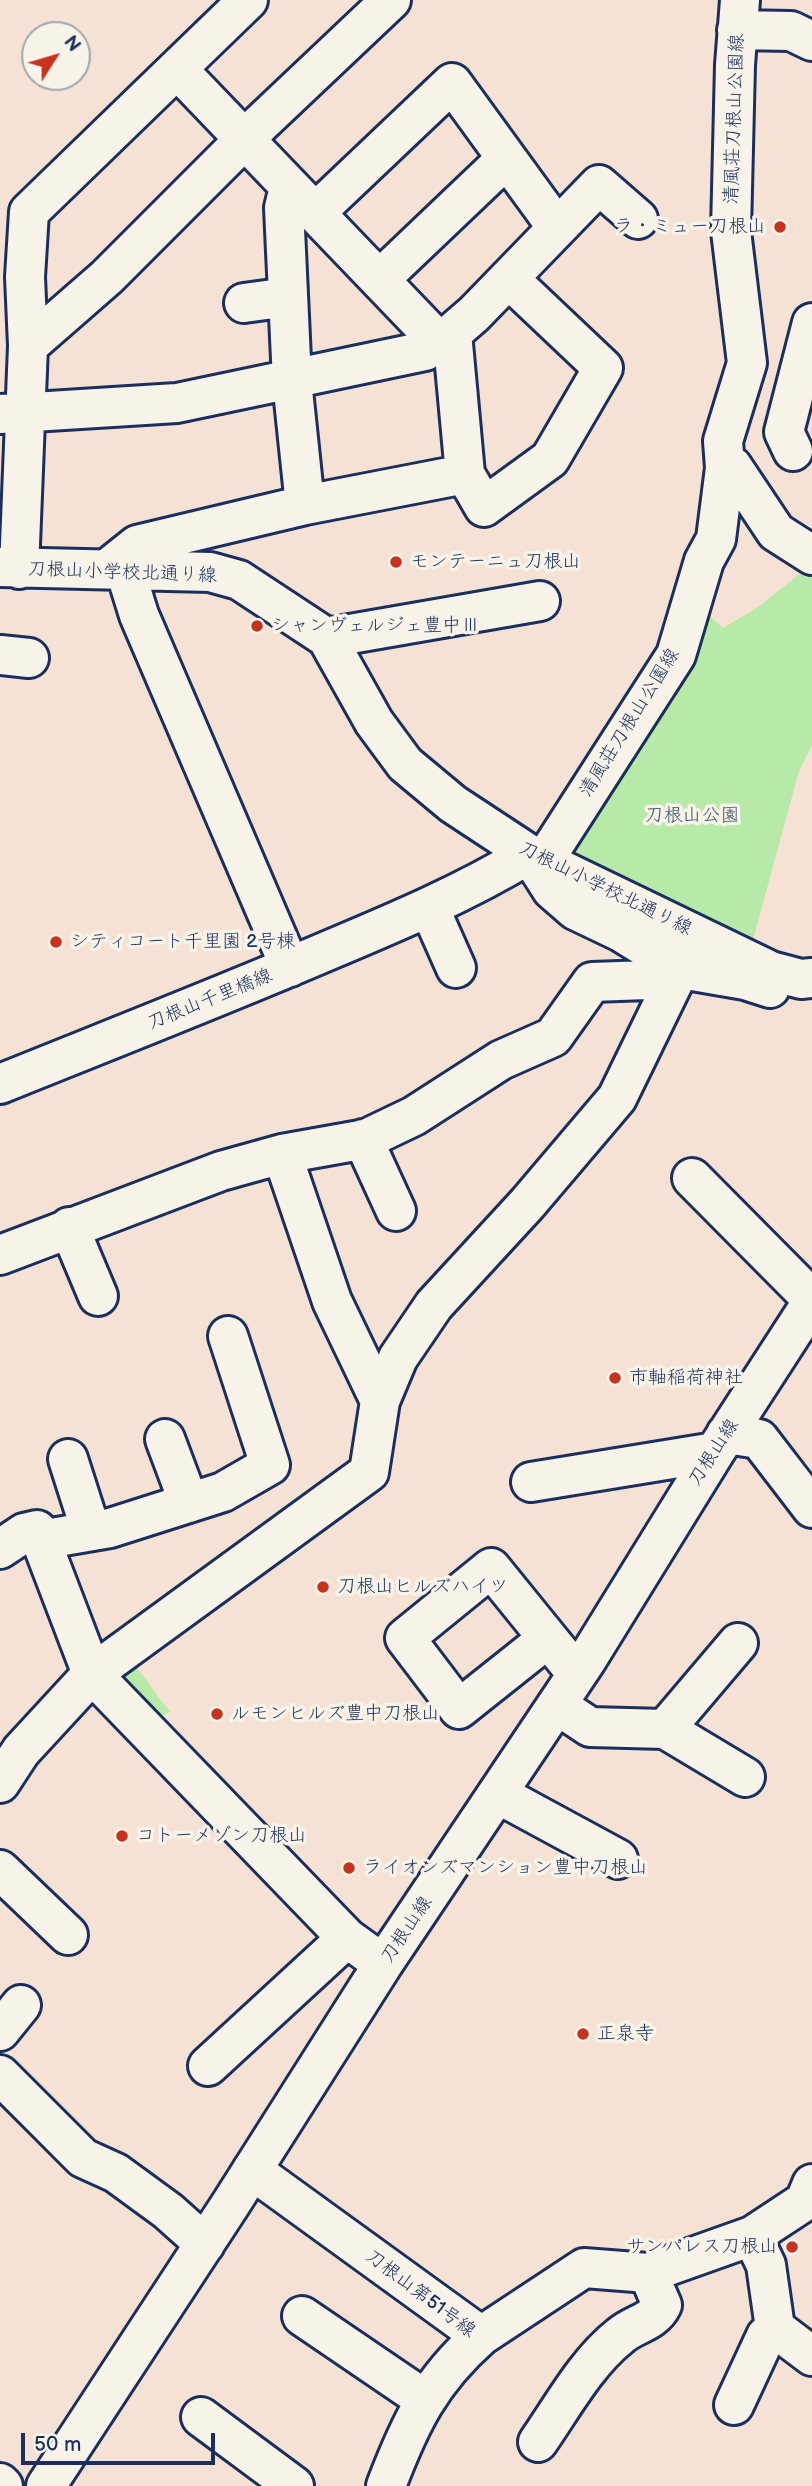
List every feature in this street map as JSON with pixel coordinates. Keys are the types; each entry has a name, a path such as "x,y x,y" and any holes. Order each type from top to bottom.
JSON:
{"street":[{"path":"9,568 13,413 28,346 13,276 29,212 248,0"},
{"path":"28,346 107,277 391,0"},
{"path":"739,15 791,31 810,51"},
{"name":"清風荘刀根山公園線","path":"537,857 676,655 704,561 716,539 728,467 723,441 747,363 731,231 739,15"},
{"path":"178,70 380,279 446,338 465,474 484,507 550,459 603,368 509,279"},
{"path":"305,505 292,381 284,208 302,200 452,83 556,226"},
{"path":"380,279 506,159"},
{"path":"13,413 177,403 425,351 446,338 509,279 556,226 599,185 638,219"},
{"path":"244,303 288,297"},
{"path":"802,446 784,432 811,333"},
{"path":"802,446 728,467 776,532 812,555"},
{"path":"290,967 144,626 116,570 137,545 305,505 465,474"},
{"name":"刀根山小学校北通り線","path":"9,568 210,572 239,580 327,638 374,722 405,764 453,804 537,857 771,971 809,978"},
{"path":"327,638 540,601"},
{"path":"537,857 552,890 575,910 621,932 678,974"},
{"name":"刀根山千里橋線","path":"0,1084 290,967 537,857"},
{"path":"429,907 456,968"},
{"path":"0,1783 21,1751 92,1674 369,1472 380,1401 398,1358 433,1305 535,1195 617,1098 678,974"},
{"path":"0,1255 221,1171 282,1154 363,1139 414,1116 501,1060 553,1037 592,982 678,974 745,980 769,988 800,991 809,978"},
{"path":"363,1139 396,1211"},
{"path":"282,1154 332,1301 380,1401"},
{"path":"692,1178 812,1301"},
{"path":"69,1227 98,1296"},
{"name":"刀根山線","path":"52,2484 383,1964 567,1690 720,1443 812,1301"},
{"path":"40,1540 91,1531 189,1503 222,1492 270,1465 228,1336"},
{"path":"165,1439 189,1503"},
{"path":"531,1482 720,1443 758,1439 812,1508"},
{"path":"68,1459 91,1531"},
{"path":"0,1549 24,1533 37,1530 92,1674 347,1938 383,1964"},
{"path":"547,1639 567,1690 590,1727 665,1729 745,1777"},
{"path":"665,1729 738,1643"},
{"path":"498,1794 618,1859"},
{"path":"0,1870 68,1935"},
{"path":"208,2066 347,1938"},
{"path":"0,2075 83,2158 116,2173 168,2211 205,2244"},
{"name":"刀根山第51号線","path":"252,2170 481,2336 453,2362 424,2399 407,2432 386,2486"},
{"path":"481,2336 584,2268 648,2273 752,2236 805,2201 812,2184"},
{"path":"752,2236 766,2265 775,2328 812,2356"},
{"path":"538,2442 601,2353 623,2333 656,2317 662,2305 648,2273"},
{"path":"302,2316 424,2399"},
{"path":"734,2405 766,2336 775,2328"},
{"path":"201,2417 294,2486"}],"green space":[{"name":"刀根山公園","path":"802,572 812,578 812,745 799,771 751,947 571,863 567,843 692,600 723,628 758,607"},
{"path":"131,1660 170,1712 151,1721 116,1670"}],"place":[{"name":"ラ・ミュー刀根山","path":"780,227"},
{"name":"モンテーニュ刀根山","path":"396,562"},
{"name":"シャンヴェルジェ豊中Ⅲ","path":"257,626"},
{"name":"シティコート千里園 2号棟","path":"56,942"},
{"name":"市軸稲荷神社","path":"615,1378"},
{"name":"刀根山ヒルズハイツ","path":"323,1587"},
{"name":"ルモンヒルズ豊中刀根山","path":"217,1714"},
{"name":"コトーメゾン刀根山","path":"122,1836"},
{"name":"ライオンズマンション豊中刀根山","path":"349,1868"},
{"name":"正泉寺","path":"583,2034"},
{"name":"サンパレス刀根山","path":"792,2247"}]}
